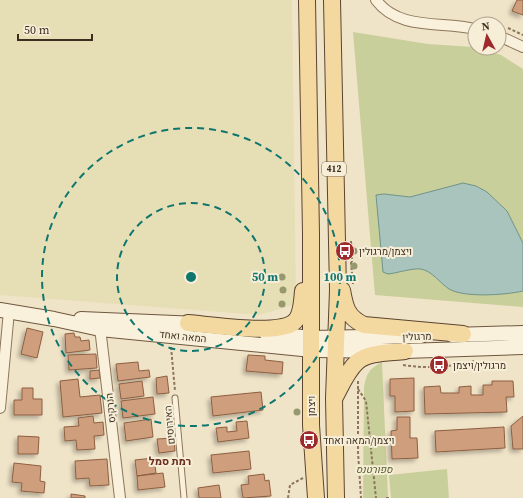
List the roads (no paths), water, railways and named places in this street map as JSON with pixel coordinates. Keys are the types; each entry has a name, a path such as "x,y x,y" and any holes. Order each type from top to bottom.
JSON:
{"main road":[{"name":"412","path":"307,0 311,344"},
{"name":"412","path":"332,0 336,243 341,345 334,398 336,498"},
{"path":"188,323 265,329 281,328 294,323 301,310 308,52"},
{"path":"336,243 346,306 355,321 370,326 463,334"},
{"name":"ויצמן","path":"311,344 311,425 316,498"},
{"path":"334,398 355,363 361,359 378,354 401,357"}],"street":[{"path":"377,2 395,17 467,28"},
{"path":"507,40 523,47"},
{"path":"0,408 5,311"},
{"name":"המאה ואחד","path":"5,311 98,324 311,344"},
{"name":"המאה ואחד","path":"98,324 188,323 311,344"},
{"name":"הנרקיס","path":"98,324 120,498"},
{"name":"מרגולין","path":"311,344 341,345 463,334 523,333"},
{"name":"מרגולין","path":"341,345 401,357 523,347"}],"lane":[{"name":"האירוסים","path":"175,398 184,498"}],"water":[{"path":"463,183 476,186 487,192 507,211 523,243 523,291 506,294 465,294 449,289 425,270 413,269 388,274 383,272 376,195 384,194 410,197"}],"place":[{"name":"ויצמן/מרגולין","path":"345,251"},
{"name":"מרגולין/ויצמן","path":"439,365"},
{"name":"ויצמן/המאה ואחד","path":"309,440"}],"district":[{"name":"רמת סמל","path":"170,461"}],"park label":[{"name":"ספורטנס","path":"374,469"}]}
